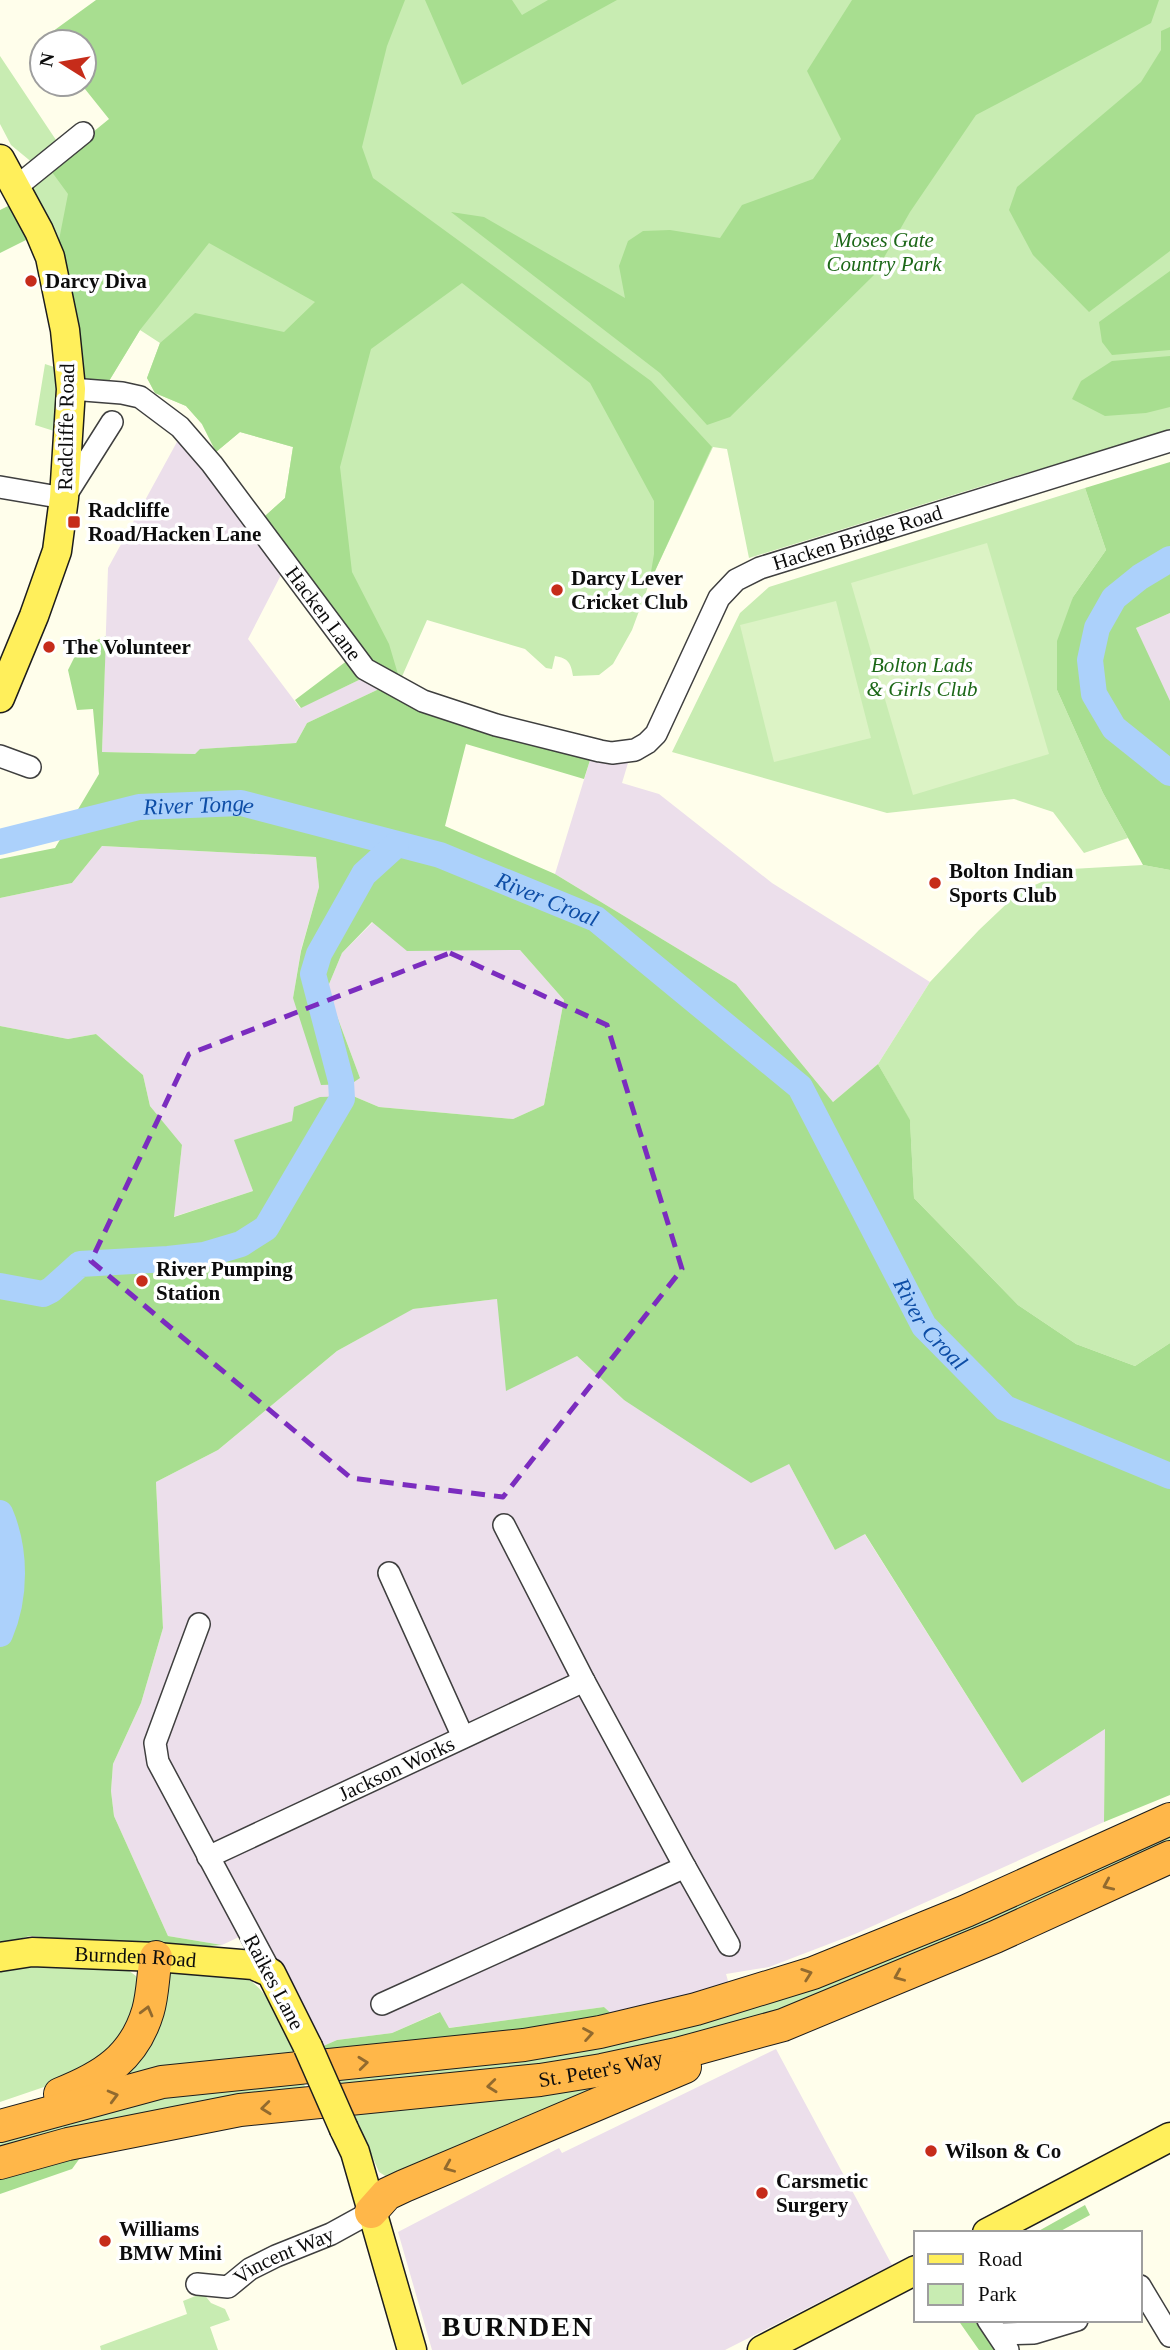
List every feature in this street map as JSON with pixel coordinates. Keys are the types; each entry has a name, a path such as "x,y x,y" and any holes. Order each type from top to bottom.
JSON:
{"highway":[{"name":"St. Peter's Way","path":"0,2126 162,2082 524,2045 600,2032 696,2009 813,1973 928,1927 1170,1819"},
{"name":"St. Peter's Way","path":"0,2163 68,2144 240,2110 504,2085 602,2070 677,2054 783,2025 995,1937 1170,1857"},
{"path":"0,2117 80,2086 105,2073 126,2053 140,2033 149,2009 156,1956"},
{"path":"371,2212 387,2194 404,2186 783,2025"}],"main road":[{"name":"Radcliffe Road","path":"0,159 50,257 65,330 71,389 64,498 57,551 9,650 0,698"},
{"name":"Burnden Road","path":"0,1957 32,1952 156,1956 253,1965 271,1973"},
{"name":"Raikes Lane","path":"271,1973 355,2152 412,2350"},
{"path":"991,2231 1170,2137"},
{"path":"762,2350 914,2271"}],"street":[{"path":"17,192 83,133"},
{"name":"Hacken Lane","path":"71,389 140,397 180,427 212,464 365,669 423,701 496,725 600,751 612,753 635,750"},
{"path":"0,487 64,498 112,422"},
{"name":"Hacken Bridge Road","path":"635,750 647,743 663,723 713,610 727,588 736,580 760,568 1170,441"},
{"path":"0,756 30,767"},
{"path":"504,1525 584,1681 729,1945"},
{"path":"390,1573 463,1737"},
{"name":"Raikes Lane","path":"199,1624 155,1743 158,1762 271,1973"},
{"name":"Jackson Works","path":"208,1857 584,1681"},
{"path":"382,2004 685,1867"},
{"name":"Vincent Way","path":"197,2284 228,2287 250,2269 331,2234 371,2212"},
{"path":"1142,2289 1170,2336"},
{"path":"999,2335 1034,2333 1070,2322"}],"highlighted area":[{"path":"450,953 607,1025 682,1269 503,1497 351,1478 91,1261 189,1054"}],"shaded area":[{"path":"178,440 214,481 282,573 248,639 300,708 361,679 379,689 307,723 296,743 201,749 195,754 102,752 108,568"},
{"path":"1170,613 1170,707 1136,628"},
{"path":"591,757 628,763 622,783 659,794 772,883 930,982 878,1064 833,1102 736,984 555,874"},
{"path":"102,846 316,857 319,887 301,950 293,998 360,1078 327,989 342,953 373,922 472,949 520,950 564,1000 544,1105 513,1119 379,1107 353,1096 292,1121 235,1140 253,1191 173,1217 182,1146 150,1106 143,1075 96,1034 68,1039 0,1026 0,898 72,883"},
{"path":"497,1299 577,1356 624,1400 789,1464 835,1550 864,1533 1022,1783 1105,1729 1104,1822 855,1934 769,1967 726,1974 730,1988 615,2017 604,2007 448,2028 439,2012 392,2033 337,2040 321,2047 260,1927 222,1945 168,1936 114,1816 111,1791 113,1764 141,1703 163,1628 156,1482 218,1450 337,1351 412,1309"},
{"path":"776,2049 892,2265 725,2350 432,2350 398,2232 559,2148 562,2153"}],"green space":[{"path":"96,0 405,0 387,46 362,147 373,178 651,381 712,447 649,584 654,554 654,501 590,383 462,283 371,349 340,467 352,572 389,644 400,681 371,660 265,516 285,498 293,447 240,432 216,452 202,424 186,406 155,393 147,378 160,343 195,313 284,332 315,302 209,243 140,330 109,381 78,379 73,302 59,240 68,194 49,168 109,119 92,98 98,98 98,28 57,28"},
{"name":"Moses Gate Country Park","path":"260,0 1170,0 1170,432 992,483 749,558 727,449 713,447 649,584 632,630 613,664 599,675 573,676 568,662 555,656 552,669 546,668 525,649 427,620 400,681 318,587 265,516 285,498 293,447 240,432 216,452 202,424 186,406 155,393 147,378 160,343 140,330 109,381 73,302 59,240 30,184"},
{"path":"425,0 512,0 522,15 548,0 617,0 462,85"},
{"path":"852,0 1159,0 1151,23 976,115 910,212 874,275 730,417 707,425 660,373 451,212 484,217 625,298 619,266 628,241 643,231 670,230 720,238 742,205 813,179 841,139 807,71"},
{"path":"1170,27 1170,251 1089,312 1033,255 1009,210 1017,187 1141,82 1161,50 1161,31"},
{"path":"0,56 58,143 34,164 11,145 0,124"},
{"path":"10,205 28,239 0,253 0,210"},
{"path":"1170,271 1170,350 1112,355 1102,342 1099,322"},
{"path":"1170,356 1170,407 1146,413 1105,416 1072,399 1081,381 1112,361"},
{"path":"45,364 57,368 54,431 35,425"},
{"path":"1170,462 1170,613 1136,628 1170,701 1170,870 1143,865 1103,793 1057,690 1057,641 1073,597 1106,550 1085,488"},
{"name":"Bolton Lads & Girls Club","path":"1085,488 1106,550 1073,597 1057,690 1103,793 1128,838 1084,853 1053,812 1014,799 887,813 672,752 740,613 769,587"},
{"path":"987,543 1049,754 913,795 851,583"},
{"path":"836,601 871,738 774,762 740,625"},
{"path":"106,636 102,752 195,754 200,749 296,743 307,723 379,689 411,704 591,757 584,779 466,744 445,826 555,874 736,984 833,1102 878,1064 910,1120 914,1198 1018,1305 1076,1344 1135,1366 1170,1343 1170,1795 1104,1822 1105,1729 1022,1783 865,1534 835,1550 789,1464 751,1483 624,1400 577,1356 506,1391 497,1299 413,1309 337,1351 218,1450 156,1482 163,1628 141,1703 113,1764 111,1791 114,1816 168,1936 222,1945 174,1949 30,1936 0,1944 0,1026 68,1039 96,1034 143,1075 150,1106 182,1145 174,1217 253,1191 234,1140 292,1121 294,1107 320,1097 353,1096 379,1107 513,1119 544,1105 564,1000 520,950 407,951 372,922 342,953 327,989 360,1078 351,1084 321,1085 293,998 301,951 319,887 316,857 102,846 72,883 0,898 0,859 55,848 99,774 93,709 77,710 68,670 79,648"},
{"path":"348,660 361,679 301,708 295,700"},
{"path":"1143,865 1170,870 1170,1343 1135,1366 1076,1344 1018,1305 914,1198 910,1121 878,1064 930,982 1019,892 1071,869"},
{"path":"1170,1827 1170,1846 808,2003 709,2033 594,2060 338,2089 329,2072 597,2043"},
{"path":"0,1966 124,1967 136,1976 140,1985 129,2033 85,2073 0,2102"},
{"path":"176,1969 237,1975 248,1979 266,1996 296,2056 92,2091 168,1974"},
{"path":"604,2007 615,2017 525,2035 325,2055 321,2047 337,2040 392,2033 440,2012 449,2028"},
{"path":"645,2070 387,2177 379,2172 351,2108"},
{"path":"298,2075 308,2091 0,2150 0,2134 161,2093"},
{"path":"85,2151 72,2169 0,2194 0,2174"},
{"path":"1085,2205 1090,2215 1061,2231 1039,2231"},
{"path":"203,2293 211,2303 225,2309 230,2320 210,2327 218,2350 101,2350 100,2346 187,2314 183,2301"},
{"path":"959,2322 982,2322 1001,2350 979,2350"}],"waterway":[{"name":"River Croal","path":"1170,559 1140,577 1114,598 1097,628 1090,660 1094,694 1114,728 1170,773"},
{"name":"River Croal","path":"0,842 139,807 241,803 440,855 596,919 800,1087 924,1326 1005,1408 1170,1476"},
{"name":"River Croal","path":"0,1286 43,1294 80,1264 204,1255 241,1244 266,1228 342,1099 341,1081 313,974 319,954 364,874 396,845"},
{"name":"River Croal","path":"0,1513 9,1542 12,1573 9,1605 0,1634"}],"place":[{"name":"Darcy Diva","path":"31,281"},
{"name":"Radcliffe Road/Hacken Lane","path":"74,522"},
{"name":"Darcy Lever Cricket Club","path":"557,590"},
{"name":"The Volunteer","path":"49,647"},
{"name":"Bolton Indian Sports Club","path":"935,883"},
{"name":"River Pumping Station","path":"142,1281"},
{"name":"Wilson & Co","path":"931,2151"},
{"name":"Carsmetic Surgery","path":"762,2193"},
{"name":"Williams BMW Mini","path":"105,2241"}],"district":[{"name":"BURNDEN","path":"518,2326"}],"water label":[{"name":"River Tonge","path":"198,809"}]}
